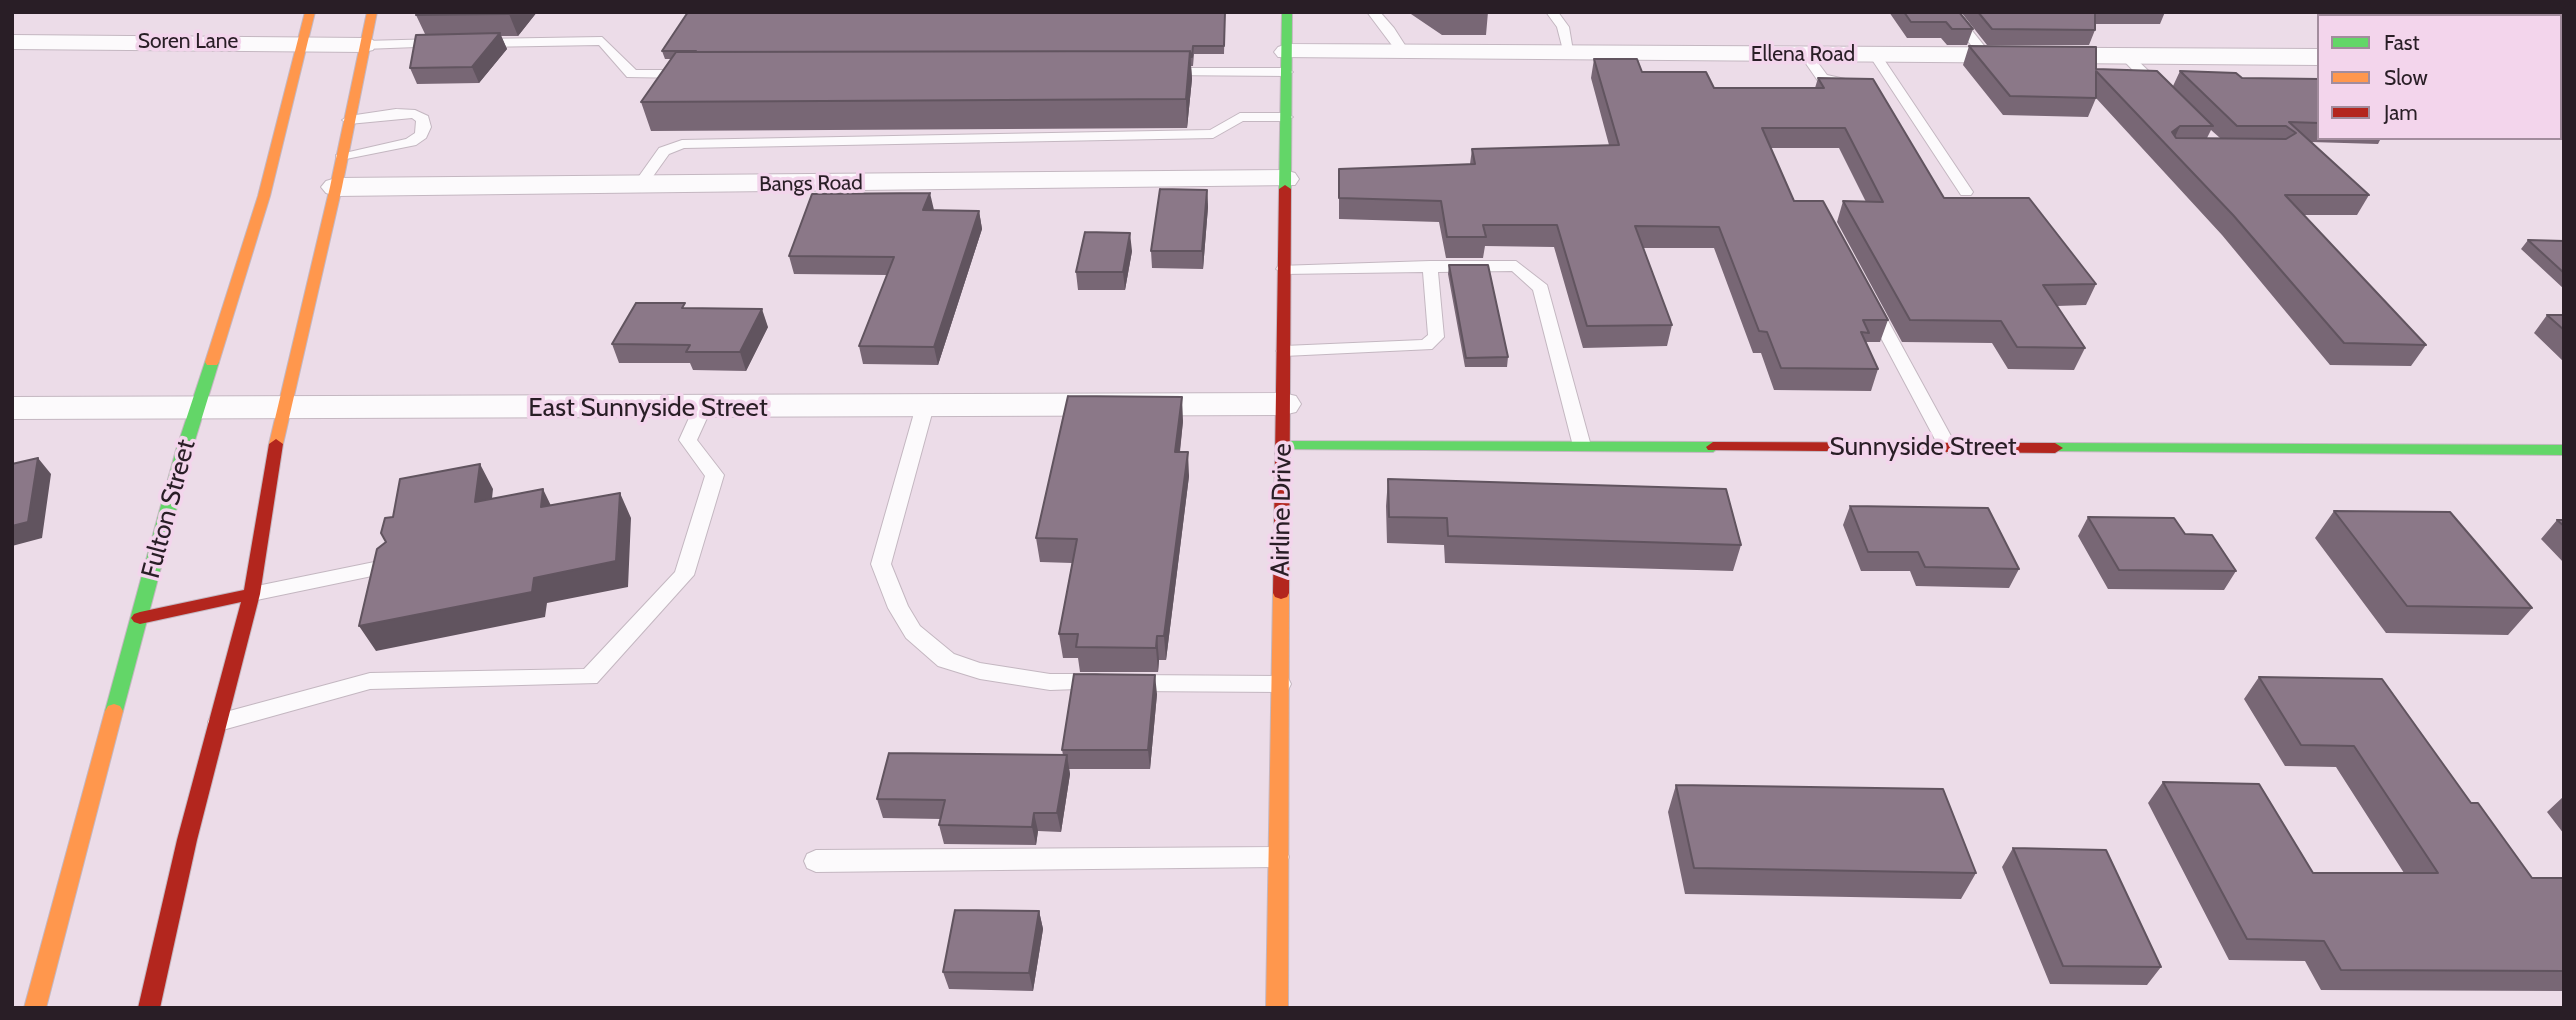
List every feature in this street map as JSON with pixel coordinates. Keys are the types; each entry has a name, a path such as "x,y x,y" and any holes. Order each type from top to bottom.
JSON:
{"street":[{"name":"Fulton Street","path":"35,1008 197,408 264,196 310,12"},
{"path":"149,1008 187,840 252,594 284,408 336,187 372,12"},
{"name":"Airline Drive","path":"1277,1008 1287,12"},
{"name":"Soren Lane","path":"12,42 364,45"},
{"name":"Ellena Road","path":"1287,62 1404,53 2317,57"},
{"name":"Bangs Road","path":"336,187 1286,179"},
{"name":"East Sunnyside Street","path":"12,408 1283,404"},
{"name":"Sunnyside Street","path":"1283,446 2564,450"},
{"path":"140,618 252,594"}],"lane":[{"path":"1373,12 1388,28 1404,53"},
{"path":"1552,12 1563,27 1570,54"},
{"path":"1951,12 1986,56"},
{"path":"364,45 602,41 632,74 701,74"},
{"path":"1806,55 1823,78 1879,81"},
{"path":"1875,55 1879,81 1966,192"},
{"path":"2127,57 2165,95"},
{"path":"1146,72 1287,62"},
{"path":"341,158 411,142 421,135 424,127 423,119 415,114 396,113 349,120"},
{"path":"639,186 664,151 682,144 1213,134 1240,117 1286,117"},
{"path":"1284,351 1426,345 1436,337 1430,266"},
{"path":"1284,269 1516,266 1541,288 1582,446"},
{"path":"1863,290 1948,447"},
{"path":"925,406 881,564 898,608 913,632 946,660 980,671 1050,682 1280,684"},
{"path":"218,722 370,681 589,677 684,575 715,475 688,440 703,407"},
{"path":"252,594 389,566"},
{"path":"817,861 1279,857"}],"building":[{"path":"417,12 510,12 416,15"},
{"path":"688,12 1225,12 1224,46 1193,46 1192,57 1190,51 662,51"},
{"path":"1488,12 1488,13 1443,13"},
{"path":"1904,12 1959,12 1973,29 1952,29 1946,22 1911,22"},
{"path":"1978,12 2095,12 2095,30 1992,29"},
{"path":"500,33 472,67 410,68 416,35"},
{"path":"1969,46 2096,47 2096,69 2157,71 2213,126 2180,126 2172,132 2176,138 2286,139 2296,133 2286,126 2237,126 2180,71 2236,73 2242,78 2317,79 2317,123 2289,122 2369,195 2285,195 2426,345 2344,343 2233,215 2096,71 2096,98 2010,96"},
{"path":"1190,51 1186,99 641,102 676,52"},
{"path":"1594,59 1637,59 1642,72 1706,72 1714,88 1824,88 1818,78 1873,79 1944,198 2029,198 2096,284 2043,285 2085,348 2017,347 2001,321 1910,320 1843,201 1883,202 1845,128 1762,128 1794,201 1823,201 1888,320 1863,320 1869,333 1861,332 1878,369 1781,368 1767,332 1759,331 1719,227 1635,226 1672,325 1587,326 1557,225 1483,225 1486,237 1447,237 1441,201 1339,198 1339,169 1475,164 1472,149 1619,145"},
{"path":"1160,189 1207,190 1202,251 1151,251"},
{"path":"930,193 923,210 979,211 934,347 859,346 894,257 789,256 812,194"},
{"path":"1085,232 1130,233 1123,272 1076,272"},
{"path":"2528,240 2564,241 2564,273"},
{"path":"1449,265 1488,265 1508,357 1466,358"},
{"path":"636,303 685,303 682,308 762,309 740,352 686,352 690,345 612,344"},
{"path":"2547,315 2564,315 2564,330"},
{"path":"1068,396 1182,397 1175,452 1188,452 1164,636 1157,636 1156,648 1076,647 1078,634 1059,634 1077,539 1036,538"},
{"path":"38,458 28,522 12,526 12,464"},
{"path":"480,464 475,502 543,489 541,507 620,493 616,561 534,578 532,592 359,626 377,549 386,542 381,533 385,518 393,517 400,479"},
{"path":"1388,479 1726,489 1741,545 1448,536 1447,518 1389,517"},
{"path":"1850,506 1988,508 2019,569 1925,567 1918,552 1868,552"},
{"path":"2334,511 2450,512 2532,608 2407,606"},
{"path":"2088,517 2174,518 2185,534 2212,535 2236,571 2119,570"},
{"path":"1074,674 1155,675 1148,750 1062,750"},
{"path":"2259,677 2382,679 2471,803 2478,803 2532,878 2564,878 2564,971 2341,970 2324,941 2247,939 2163,782 2259,784 2313,873 2438,873 2354,746 2301,745"},
{"path":"889,753 1067,755 1057,813 1034,813 1032,827 939,825 945,800 877,799"},
{"path":"1676,785 1943,789 1976,873 1694,868"},
{"path":"2013,848 2106,850 2161,967 2063,966"},
{"path":"955,910 1039,911 1029,973 943,972"}],"traffic: fast":[{"path":"1285,189 1287,12"},
{"path":"114,711 184,450 212,362"},
{"path":"1283,446 1713,447"},
{"path":"2055,448 2564,450"}],"traffic: slow":[{"path":"212,362 264,196 310,12"},
{"path":"276,444 336,187 372,12"},
{"path":"1277,1008 1281,593"},
{"path":"35,1008 114,711"}],"traffic: jam":[{"path":"1281,593 1285,189"},
{"path":"149,1008 187,840 252,594 276,444"},
{"path":"1713,447 2055,448"},
{"path":"140,618 252,594"}]}
